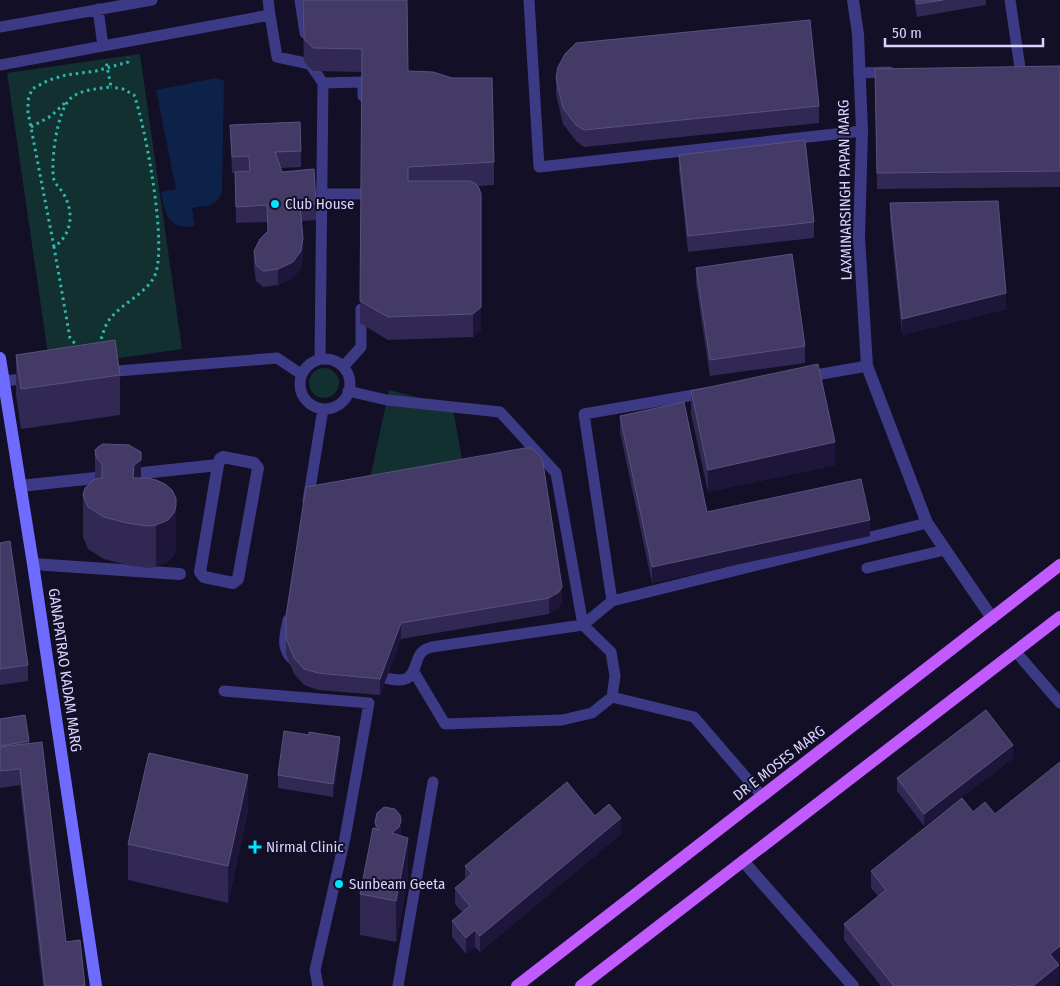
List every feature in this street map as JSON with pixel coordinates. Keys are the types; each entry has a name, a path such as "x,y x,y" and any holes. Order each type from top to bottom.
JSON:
{"main road":[{"name":"GANAPATRAO KADAM MARG","path":"0,358 96,986"},
{"name":"DR E MOSES MARG","path":"517,986 1060,565"},
{"path":"581,986 1060,617"}],"street":[{"name":"LAXMINARSINGH PAPAN MARG","path":"854,0 858,34 862,131 859,237 867,366 927,524 992,618"},
{"path":"223,458 254,463 258,468 238,579 233,583 204,577 200,572 218,466 220,459 223,458"},
{"path":"20,486 218,466"},
{"path":"33,564 180,574"},
{"path":"744,861 853,986"}],"lane":[{"path":"0,27 152,0"},
{"path":"268,0 277,57 310,64"},
{"path":"300,0 310,64 323,83 320,359"},
{"path":"528,0 539,167 862,131"},
{"path":"1010,0 1020,68"},
{"path":"98,10 103,46"},
{"path":"0,65 270,15"},
{"path":"859,73 896,72"},
{"path":"323,83 363,82 363,110"},
{"path":"322,194 362,194"},
{"path":"343,367 361,347 362,299"},
{"path":"94,373 277,358 302,374"},
{"path":"320,359 337,362 348,374 350,383 348,391 344,399 331,408 316,407 304,397 300,390 302,374 312,362 320,359"},
{"path":"797,378 867,366"},
{"path":"3,381 46,377"},
{"path":"348,391 387,400 500,412 556,473 583,625 611,652 616,676 612,697 592,713 562,720 445,724 414,672"},
{"path":"612,600 584,414 720,391"},
{"path":"305,516 324,409"},
{"path":"365,674 404,680 409,678 414,672 422,651 432,647 583,625 612,600 927,524"},
{"path":"867,568 945,550"},
{"path":"289,613 284,643 288,655 298,662 308,664"},
{"path":"1016,652 1060,703"},
{"path":"224,691 369,703 345,838 315,970 318,986"},
{"path":"612,697 694,717 762,796"},
{"path":"398,986 433,782"}],"path":[{"path":"84,349 79,348 70,338 31,127 28,100 32,89 49,80 66,74 107,69 128,62 125,42"},
{"path":"103,46 111,87"},
{"path":"31,127 51,116 69,99 86,90 111,87 123,89 134,95 139,108 150,166 159,235 160,259 154,278 138,296 108,321 99,345 95,348"},
{"path":"54,247 63,241 70,228 68,207 63,193 55,183 53,167 55,139 62,114 69,99"}],"green space":[{"path":"140,54 182,349 50,368 7,73"},
{"path":"324,368 335,372 339,383 335,394 324,398 313,394 309,383 313,372"},
{"path":"389,390 428,400 453,409 466,481 368,488"}],"water":[{"path":"216,78 224,81 222,191 217,200 211,205 192,208 195,226 179,226 169,219 161,192 176,189 156,90"}],"building":[{"path":"303,0 407,0 408,71 433,72 452,78 492,78 494,162 408,167 408,181 470,181 479,188 481,194 481,307 473,314 388,317 360,301 362,49 313,48 304,39"},
{"path":"916,0 943,0 917,4"},
{"path":"810,20 819,106 584,130 576,125 563,108 556,78 558,67 565,54 576,43"},
{"path":"1060,66 1060,171 877,173 875,69"},
{"name":"Club House","path":"300,122 301,151 275,152 282,172 314,169 316,204 300,205 303,238 301,251 293,262 278,269 263,271 256,265 254,251 260,239 268,231 267,205 236,207 235,172 250,171 249,156 232,157 230,125"},
{"path":"805,140 814,222 688,236 679,155"},
{"path":"998,201 1006,293 902,319 890,203"},
{"path":"792,254 805,346 710,360 696,268"},
{"path":"115,340 120,375 21,389 16,355"},
{"path":"818,364 835,442 708,470 691,391"},
{"path":"684,402 707,512 861,479 870,520 652,567 620,416"},
{"path":"103,444 129,445 141,452 141,460 134,465 133,478 156,480 172,490 176,498 176,506 174,513 168,520 148,526 127,523 104,517 88,507 83,495 85,488 95,479 102,478 102,464 96,457 95,450"},
{"path":"532,448 541,457 543,463 562,587 559,592 549,598 401,623 380,679 318,673 304,669 294,658 286,638 286,616 306,487"},
{"path":"10,541 28,665 0,669 0,543"},
{"path":"986,710 1013,745 924,814 897,778"},
{"path":"25,715 29,741 0,746 0,719"},
{"path":"284,731 309,735 309,732 340,737 333,784 278,775"},
{"path":"42,742 66,942 80,940 85,986 45,986 20,769 0,771 0,747"},
{"path":"149,753 248,775 228,866 128,844"},
{"path":"1060,762 1060,946 1050,954 1059,965 1033,986 1016,986 1014,984 1012,986 894,986 844,924 886,890 871,871 962,798 973,812 985,802 995,814"},
{"path":"567,782 595,816 609,804 621,818 480,936 475,930 466,938 452,921 470,906 455,888 472,874 465,866"},
{"path":"384,807 395,809 400,815 399,827 392,833 408,838 396,901 360,894 373,828 379,830 375,823 377,813"}],"place":[{"name":"Club House","path":"275,204"},
{"name":"Nirmal Clinic","path":"255,847"},
{"name":"Sunbeam Geeta","path":"339,884"}]}
